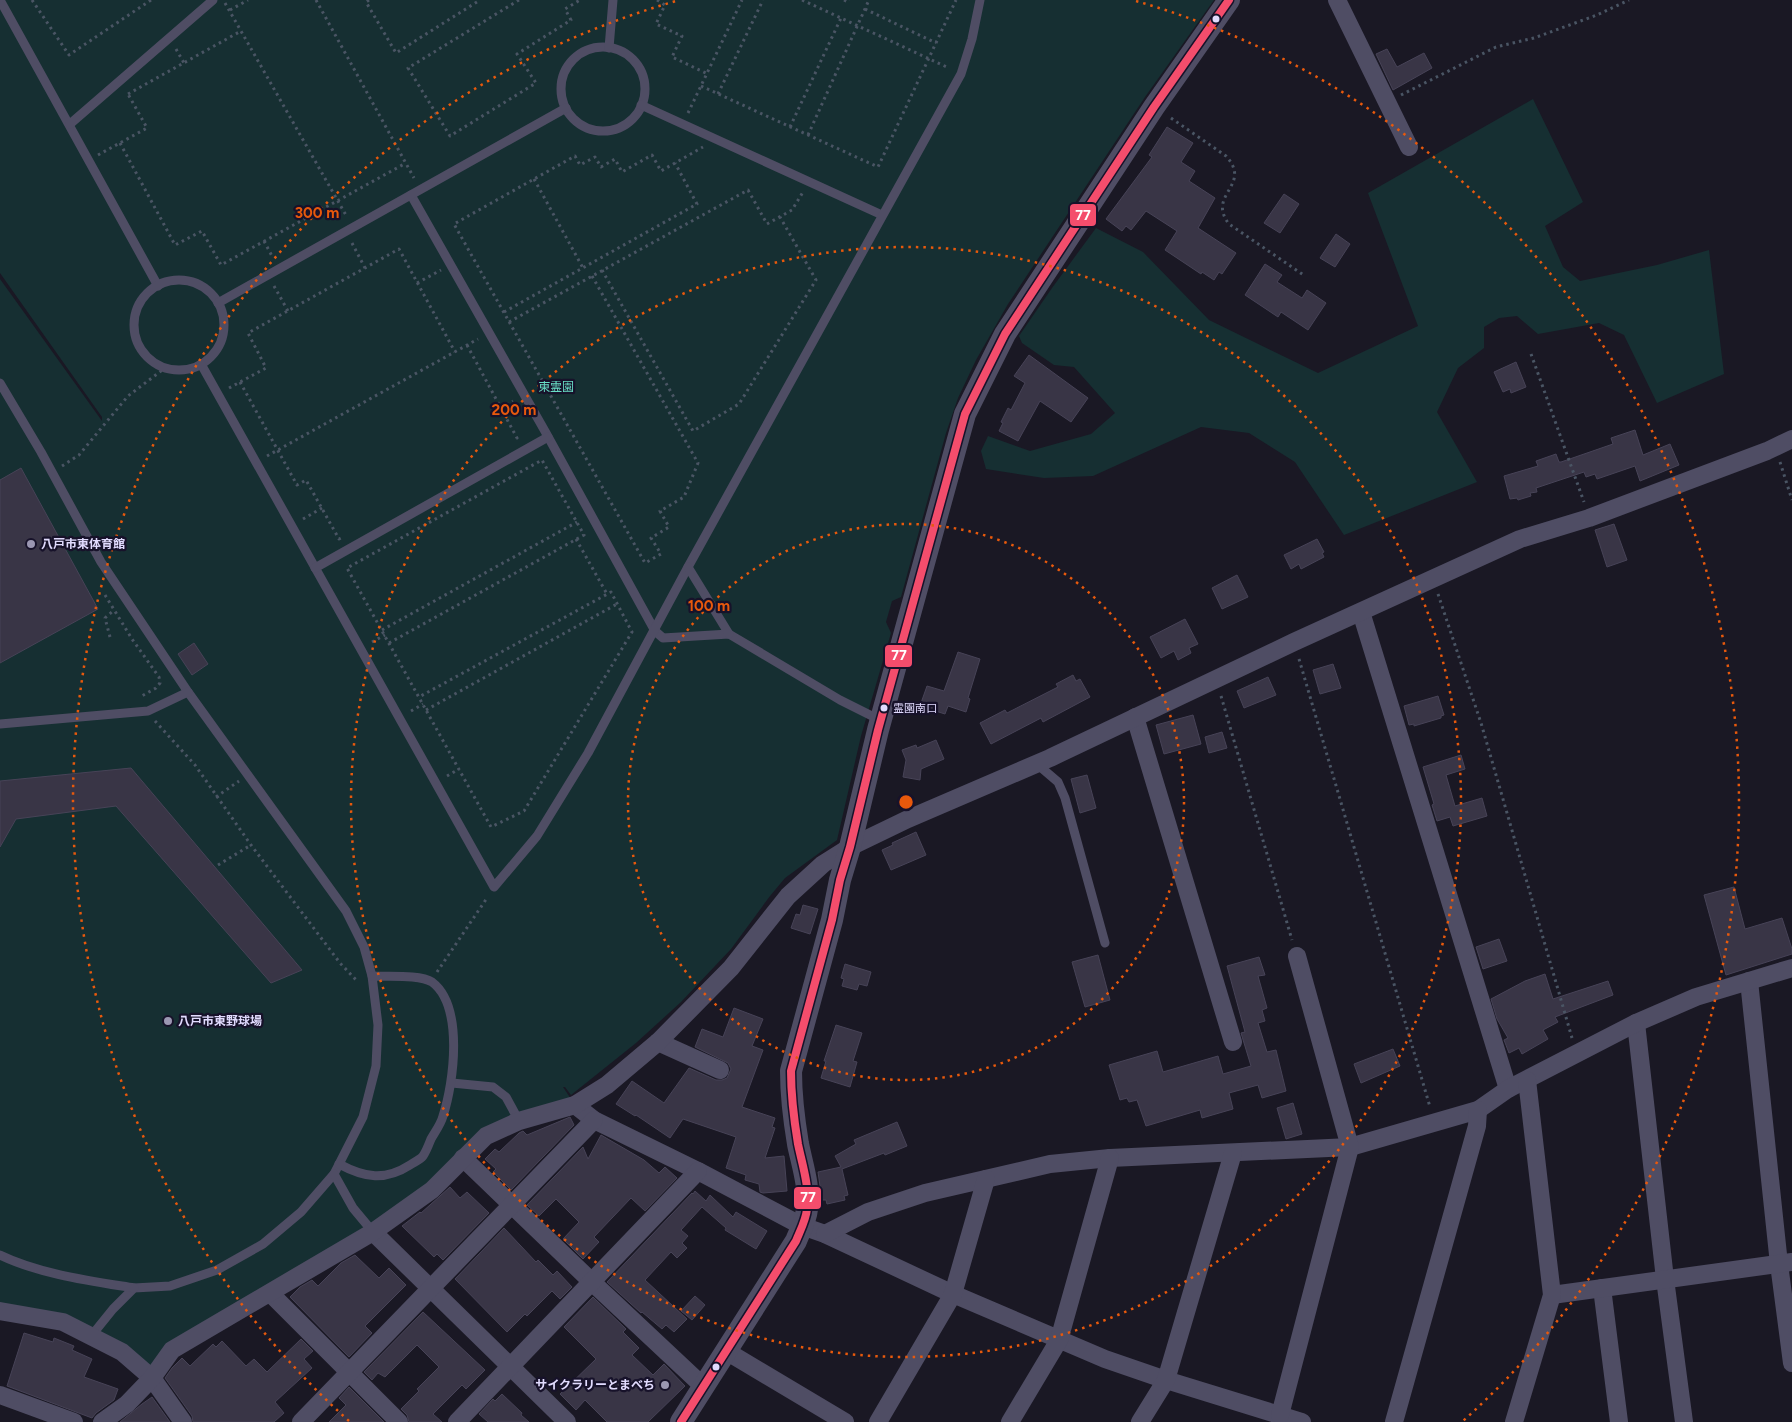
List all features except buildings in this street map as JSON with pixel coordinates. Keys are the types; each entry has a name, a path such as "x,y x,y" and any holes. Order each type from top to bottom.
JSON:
{"street":[{"path":"681,1422 796,1241 802,1226 807,1208 806,1180 792,1101 791,1071 832,920 840,880 880,720 965,414 1005,334 1154,107 1229,0"},
{"path":"1338,0 1409,147"},
{"path":"102,1422 127,1404 152,1378 172,1350 373,1232 432,1190 486,1136 519,1121 574,1105 607,1085 658,1042 731,968 788,896 823,864 850,846 1037,764 1294,642 1520,539 1589,518 1776,447 1792,439"},
{"path":"1361,612 1508,1089"},
{"path":"1135,717 1233,1042"},
{"path":"574,1105 594,1120 698,1171 802,1226 825,1234 953,1294 1105,1359 1288,1419 1350,1147 1297,956"},
{"path":"825,1234 868,1212 925,1194 1050,1164 1110,1158 1350,1147 1478,1110 1508,1089 1636,1023 1696,997 1792,968"},
{"path":"1749,981 1785,1263 1792,1363"},
{"path":"1636,1023 1665,1279 1684,1422"},
{"path":"658,1042 720,1070"},
{"path":"1514,1422 1552,1295 1527,1080"},
{"path":"1394,1422 1477,1126 1478,1110"},
{"path":"301,1422 594,1120"},
{"path":"1140,1422 1166,1380 1233,1153"},
{"path":"463,1158 510,1205 704,1386"},
{"path":"1010,1422 1059,1340 1110,1158"},
{"path":"457,1422 593,1283 698,1171"},
{"path":"878,1422 953,1294 986,1179"},
{"path":"373,1232 567,1422"},
{"path":"1552,1295 1785,1263"},
{"path":"1602,1288 1619,1422"},
{"path":"270,1293 399,1422"},
{"path":"0,1312 63,1322 92,1335 122,1352 152,1378 183,1422"},
{"path":"726,1351 845,1422"},
{"path":"0,1395 74,1422"}],"lane":[{"path":"0,0 158,286"},
{"path":"70,124 213,0"},
{"path":"609,48 613,0"},
{"path":"200,364 494,887 537,836 588,753 688,567 961,74 972,39 980,0"},
{"path":"609,48 619,50 636,64 642,73 644,95 636,115 628,122 618,128 597,130 577,122 566,108 561,94 561,83 570,63 578,56 587,50 609,48"},
{"path":"641,105 882,215"},
{"path":"218,303 566,108"},
{"path":"411,195 655,631 663,638 729,634"},
{"path":"172,281 194,282 208,290 218,303 224,323 223,334 214,354 200,364 186,370 165,368 146,356 140,348 134,327 135,316 138,306 144,297 158,286 172,281"},
{"path":"0,383 41,452 101,562 188,692 346,911 364,947 372,976 378,1025 376,1066 363,1117 340,1164 334,1174 301,1212 263,1244 217,1270 170,1286 134,1288 73,1278 0,1255"},
{"path":"315,568 548,438"},
{"path":"688,567 729,634 840,700 880,720"},
{"path":"0,724 148,711 188,692"},
{"path":"1037,764 1058,782 1065,798 1105,943"},
{"path":"340,1164 356,1173 378,1177 400,1171 422,1156 443,1118 452,1083 453,1026 449,1007 442,992 431,981 420,978 372,976"},
{"path":"452,1083 493,1087 506,1097 519,1121"},
{"path":"334,1174 353,1208 373,1232"},
{"path":"92,1335 113,1309 134,1288"}],"path":[{"path":"32,0 69,55 151,0"},
{"path":"224,0 337,201 365,268"},
{"path":"230,10 248,0"},
{"path":"316,0 420,190"},
{"path":"369,0 366,2 396,53 480,0"},
{"path":"519,0 408,68 450,136 536,83 517,54 571,20 565,9 580,0"},
{"path":"657,0 665,5 656,24 682,36 672,57 708,74"},
{"path":"683,124 742,0"},
{"path":"718,94 763,0"},
{"path":"802,0 961,74"},
{"path":"844,0 848,2 849,0"},
{"path":"808,135 869,0"},
{"path":"701,86 878,167 956,0"},
{"path":"1387,102 1496,47 1534,38 1597,15 1628,0"},
{"path":"865,9 936,43"},
{"path":"790,127 841,18"},
{"path":"128,94 241,31"},
{"path":"89,160 147,128 120,81"},
{"path":"1154,107 1226,156 1233,164 1236,170 1235,178 1222,205 1223,216 1229,224 1306,276"},
{"path":"592,276 698,462 684,497 660,511 669,527 651,538 661,554 645,563 454,224 576,156 580,165 595,156 601,167 615,159 622,172 652,155 661,171 717,140"},
{"path":"120,143 175,245 202,231 221,264 406,163"},
{"path":"504,312 698,204 675,164"},
{"path":"534,179 583,268"},
{"path":"510,322 748,190 767,224 792,210 809,182"},
{"path":"602,270 693,431 739,404 816,280 780,217"},
{"path":"264,241 279,269"},
{"path":"218,394 266,368 248,333 398,249 455,352"},
{"path":"417,283 451,265"},
{"path":"268,275 288,311"},
{"path":"256,462 489,333"},
{"path":"467,346 517,438 508,442"},
{"path":"1531,354 1589,518"},
{"path":"66,464 79,455 128,396 165,368"},
{"path":"240,382 297,484 306,480 339,539 347,534"},
{"path":"1776,447 1792,500"},
{"path":"389,644 584,535 542,460 347,568 382,630 389,644 491,827 524,811 632,632 611,592 419,697"},
{"path":"292,526 322,508"},
{"path":"382,630 576,522"},
{"path":"576,539 607,594"},
{"path":"1433,579 1481,723 1577,1054"},
{"path":"426,710 617,604"},
{"path":"110,637 105,618 114,610"},
{"path":"1294,642 1435,1122"},
{"path":"1216,679 1297,956"},
{"path":"148,711 160,728 195,765 251,845 340,963 357,980 361,987"},
{"path":"216,797 248,775"},
{"path":"218,865 251,845"},
{"path":"431,981 494,887"}],"green space":[{"name":"東霊園","path":"0,0 1214,0 1145,97 1008,304 976,360 958,398 946,433 901,597 892,601 886,622 891,633 861,736 837,840 785,878 731,949 681,1002 636,1043 571,1095 563,1087 575,1105 486,1136 432,1190 219,1321 152,1378 92,1335 0,1311 0,279 102,421 102,417 0,273"},
{"path":"1533,99 1583,202 1545,226 1563,267 1580,281 1657,265 1709,250 1724,374 1657,403 1624,335 1599,323 1538,334 1517,316 1499,318 1484,327 1484,348 1458,368 1437,412 1477,482 1344,535 1295,462 1249,433 1201,427 1093,476 1044,478 986,469 981,451 988,436 1030,451 1091,434 1115,413 1074,367 1054,365 1022,343 1019,336 1096,228 1143,252 1209,320 1318,373 1418,326 1368,193"}],"transit line":[{"name":"77","path":"681,1422 796,1241 803,1225 808,1201 795,1126 791,1071 832,920 840,880 850,847 878,730 965,414 1005,334 1154,107 1229,0"}],"place":[{"name":"八戸市東体育館","path":"31,544"},
{"name":"霊園南口","path":"884,708"},
{"name":"八戸市東野球場","path":"168,1021"},
{"name":"サイクラリーとまべち","path":"665,1385"}]}
